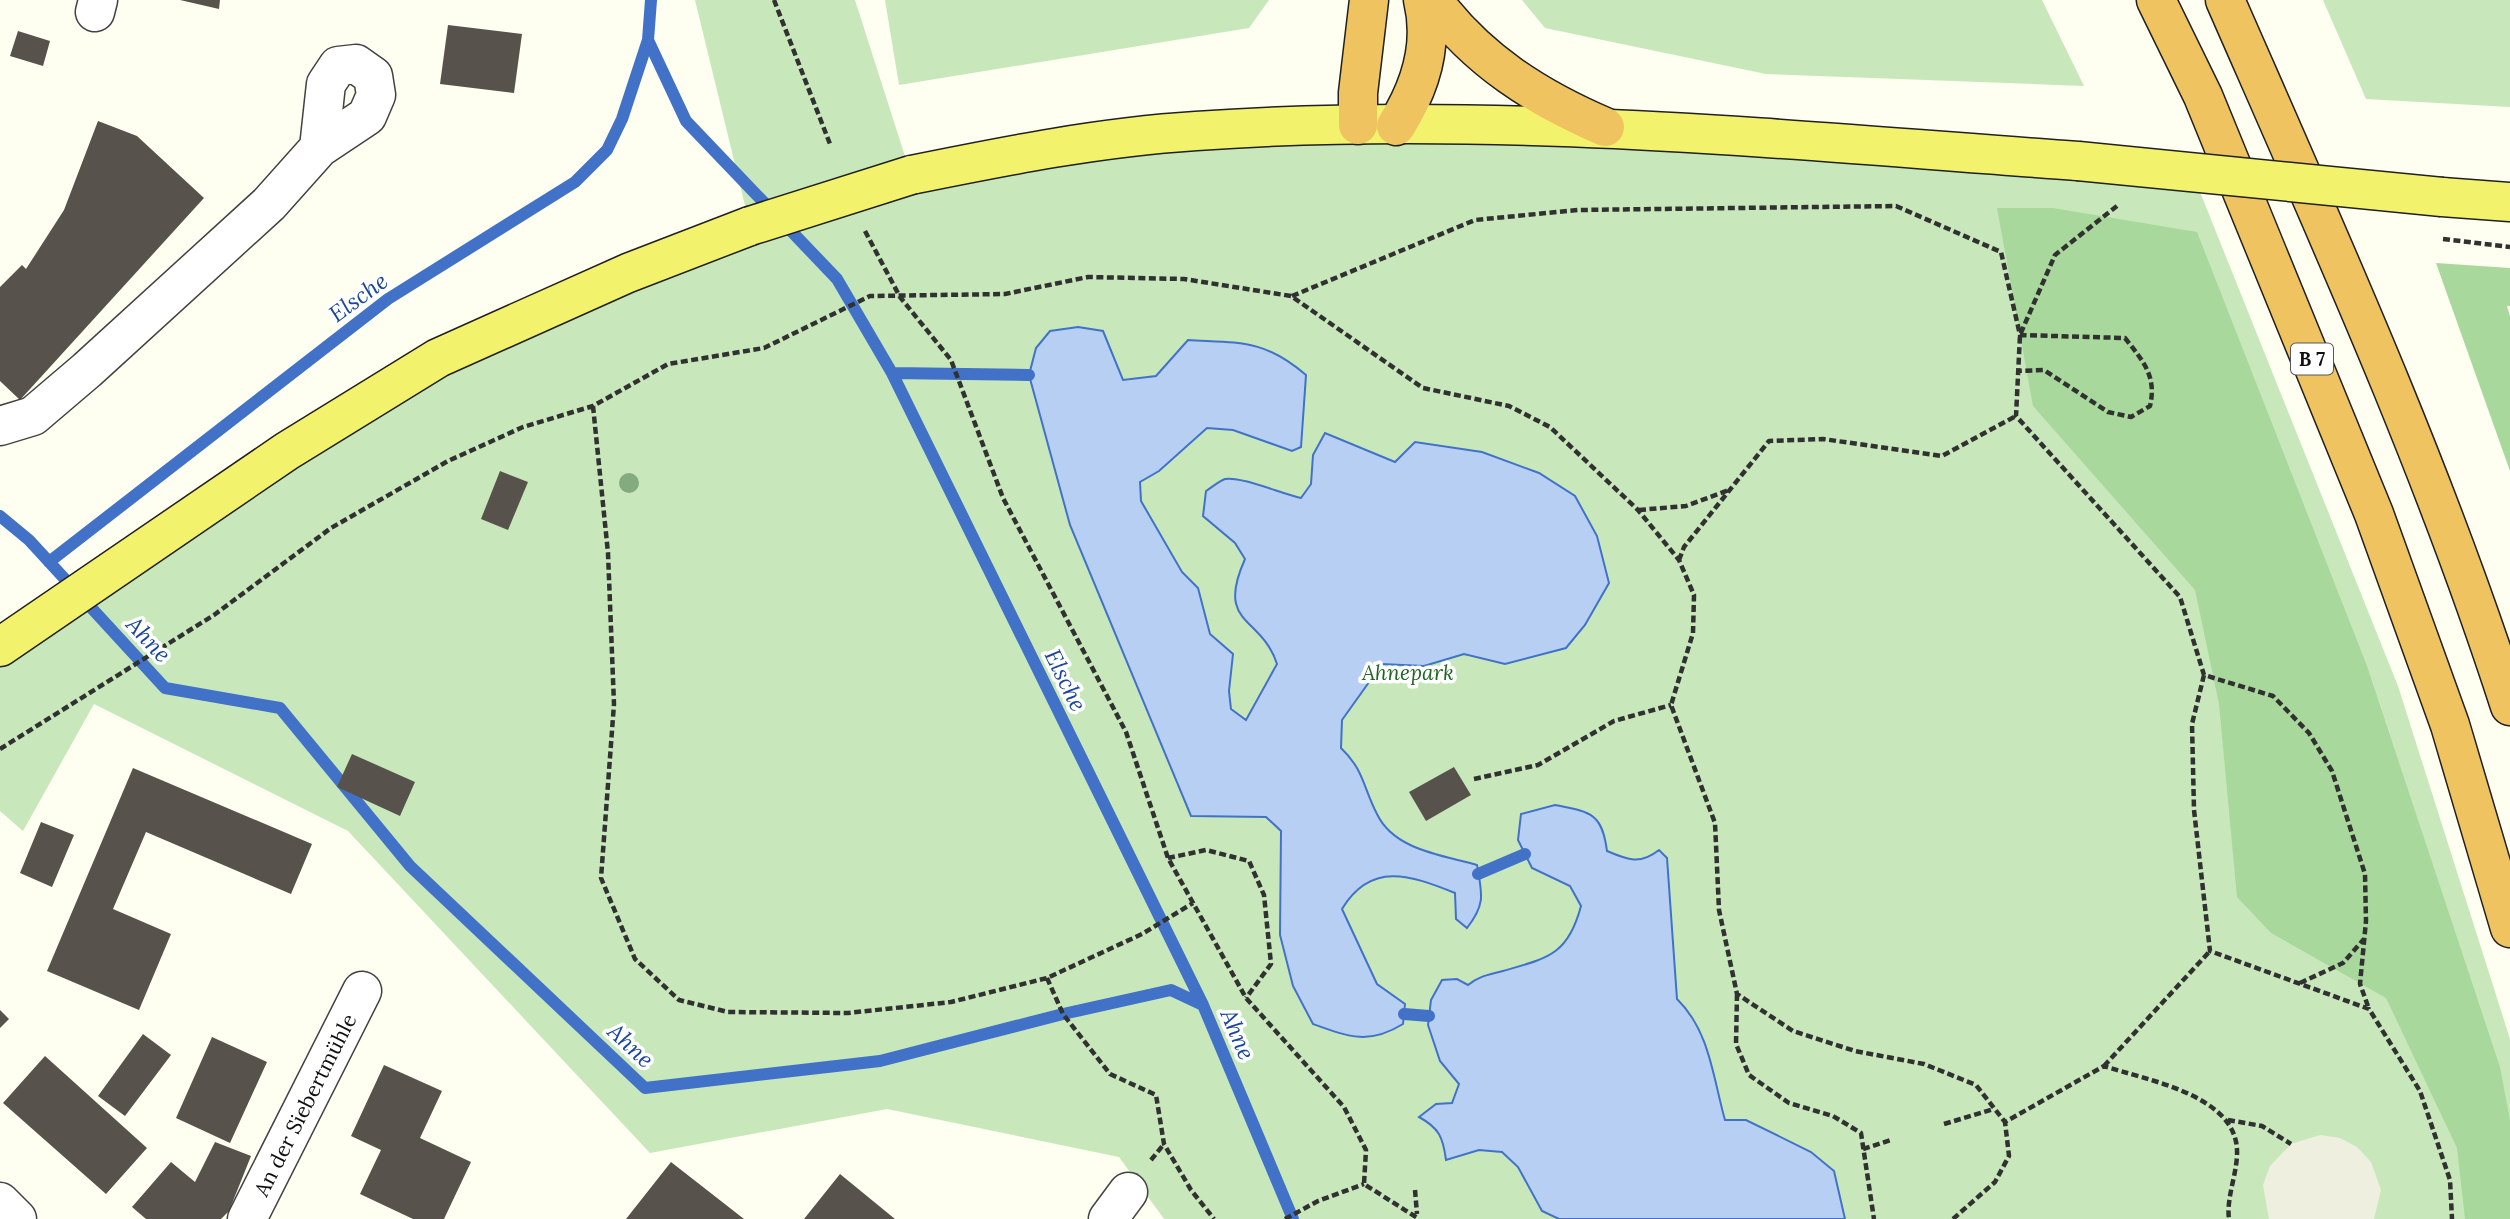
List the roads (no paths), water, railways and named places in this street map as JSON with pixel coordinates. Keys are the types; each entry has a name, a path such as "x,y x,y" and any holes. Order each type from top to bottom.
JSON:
{"highway":[{"path":"1358,125 1358,93 1369,0"},
{"path":"1396,126 1417,87 1423,66 1427,38 1423,0"},
{"path":"1433,0 1466,39 1494,64 1537,94 1605,127"},
{"name":"B 7","path":"2155,0 2203,96 2374,514 2450,725 2510,928"},
{"path":"2225,0 2413,436 2476,602 2510,706"}],"main road":[{"path":"0,647 287,451 438,358 628,272 750,226 911,176 1014,154 1119,138 1268,127 1605,127 2078,161 2510,202"}],"street":[{"path":"0,426 33,416 87,370 270,204 319,148"},
{"name":"An der Siebertmühle","path":"247,1219 362,991"},
{"path":"0,1202 17,1219"}],"water":[{"path":"1078,327 1103,331 1123,380 1156,376 1188,340 1251,345 1277,355 1306,375 1301,447 1292,451 1233,430 1207,428 1159,471 1140,482 1141,501 1182,572 1198,588 1210,634 1233,654 1229,691 1231,709 1246,720 1277,664 1270,648 1238,609 1235,597 1237,581 1245,559 1235,543 1203,516 1206,491 1223,480 1241,480 1301,498 1311,484 1313,455 1325,433 1395,462 1415,442 1482,452 1539,473 1575,496 1597,536 1609,583 1585,625 1566,648 1505,664 1464,654 1424,666 1382,664 1342,720 1341,748 1359,771 1372,804 1385,826 1395,836 1420,849 1477,865 1480,884 1480,905 1467,928 1456,919 1455,893 1407,877 1379,878 1366,884 1353,894 1342,909 1377,984 1405,1004 1403,1024 1391,1031 1359,1037 1313,1024 1293,986 1280,935 1281,831 1266,817 1191,816 1070,525 1029,375 1036,348 1050,331"},
{"path":"1555,805 1593,816 1602,829 1607,851 1634,860 1646,858 1659,850 1667,858 1677,999 1704,1040 1725,1120 1746,1120 1811,1152 1834,1171 1845,1219 1559,1219 1542,1211 1518,1167 1502,1152 1479,1150 1446,1160 1439,1134 1419,1117 1436,1104 1452,1103 1459,1084 1440,1061 1428,1025 1431,1000 1442,980 1457,979 1468,985 1484,976 1544,958 1562,945 1570,935 1581,906 1570,886 1532,868 1518,840 1521,814"}],"waterway":[{"name":"Elsche","path":"651,0 648,40 686,121 837,279 892,373 1029,375"},
{"name":"Elsche","path":"49,562 388,299 575,182 607,150 622,119 648,40"},
{"name":"Elsche","path":"892,373 1203,1005"},
{"name":"Ahne","path":"0,516 29,540 165,688 280,708 410,866 645,1088 880,1061 1063,1014 1171,990 1203,1005 1293,1219"},
{"path":"1478,874 1525,854"},
{"path":"1404,1014 1429,1016"}],"park label":[{"name":"Ahnepark","path":"1408,672"}]}
